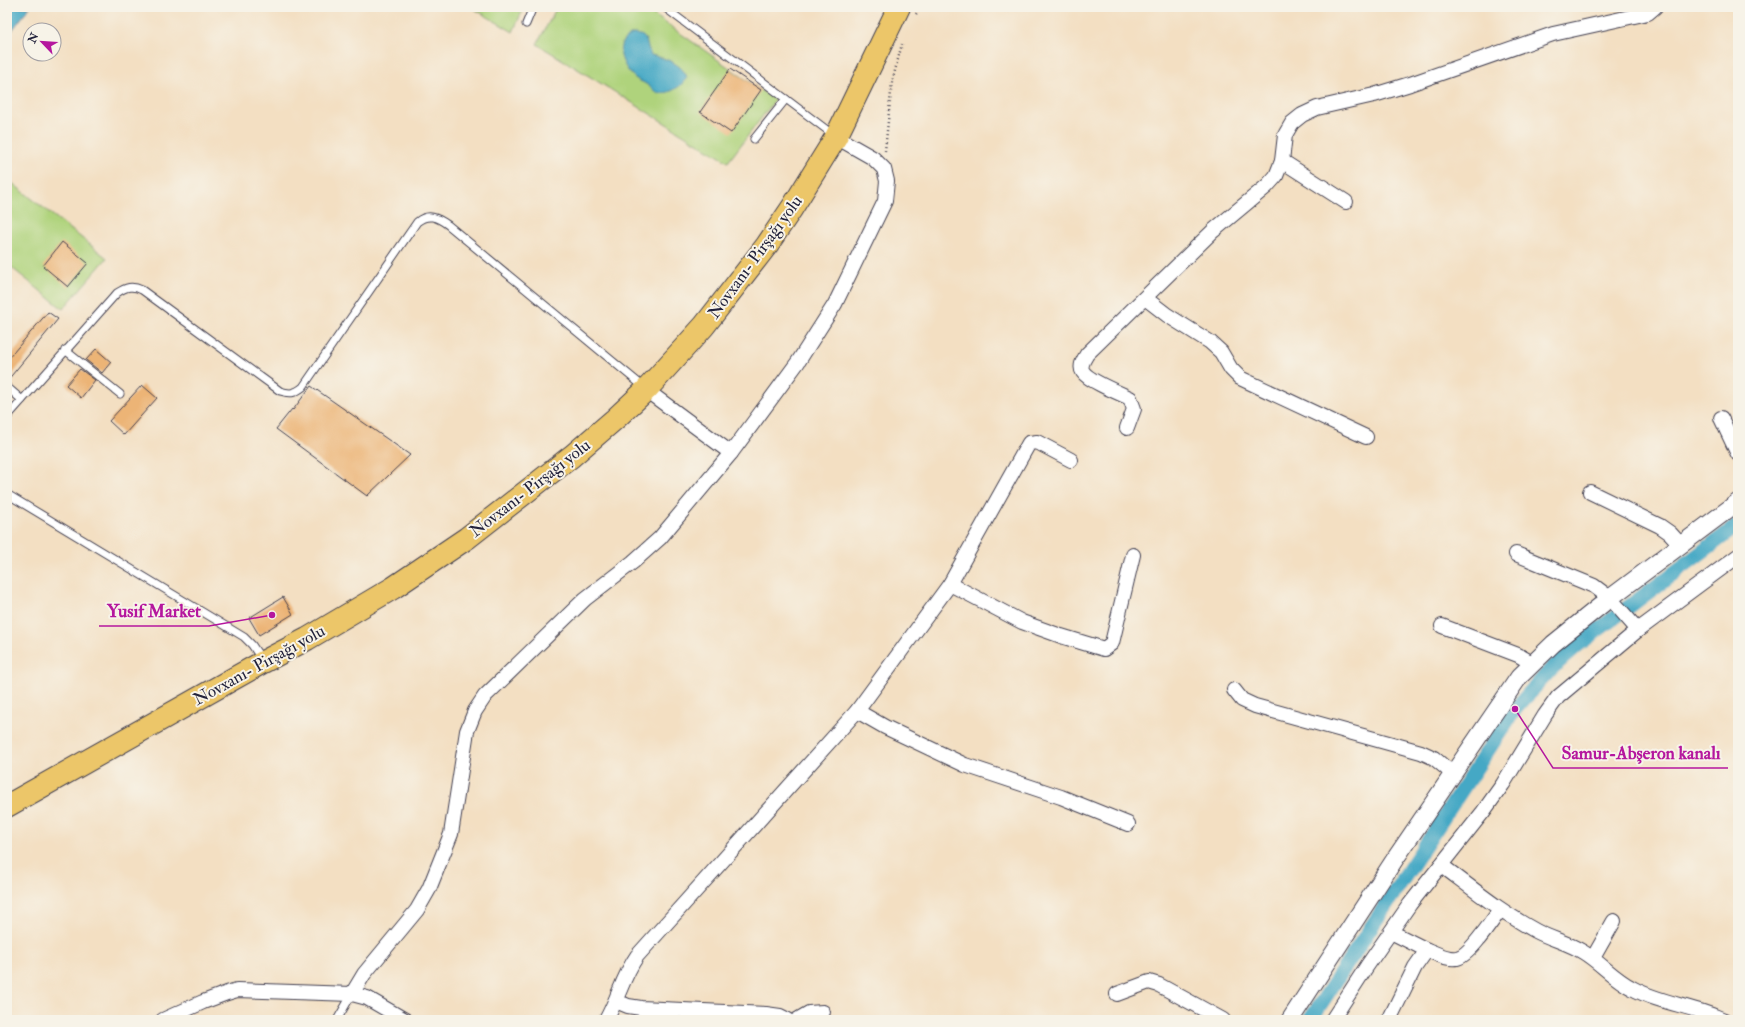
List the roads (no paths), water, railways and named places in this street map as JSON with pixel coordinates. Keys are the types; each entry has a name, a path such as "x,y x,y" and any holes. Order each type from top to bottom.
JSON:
{"main road":[{"name":"Novxanı- Pirşağı yolu","path":"7,806 393,588 439,558 572,456 646,390 704,326 767,245 836,137 907,11"}],"street":[{"path":"1127,428 1134,409 1130,398 1091,379 1083,372 1082,365 1087,354 1213,230 1267,186 1276,176 1282,161 1285,135 1292,123 1302,115 1317,108 1374,95 1553,34 1648,13 1655,7"},
{"path":"352,994 364,974 417,910 429,889 451,834 467,732 475,711 485,696 586,600 660,538 730,453 798,362 835,304 886,201 887,181 884,169 873,158 836,137"},
{"path":"1282,161 1346,202"},
{"path":"1145,298 1167,315 1210,342 1221,352 1231,369 1240,378 1366,437"},
{"path":"646,390 730,453"},
{"path":"1721,418 1738,454"},
{"path":"606,1020 616,1001 628,969 637,956 857,711 950,584 1029,443 1036,442 1071,460"},
{"path":"1590,492 1660,526 1670,533 1680,544"},
{"path":"1290,1020 1395,859 1509,690 1532,663 1610,598 1738,502"},
{"path":"1516,554 1594,586 1610,598 1638,630"},
{"path":"950,584 1022,622 1104,649 1112,643 1133,555"},
{"path":"1332,1020 1391,932 1503,784 1545,715 1558,698 1638,630 1738,556"},
{"path":"1442,626 1518,655 1532,663"},
{"path":"1234,690 1242,700 1255,706 1420,752 1434,758 1453,774"},
{"path":"857,711 885,727 965,765 1060,797 1128,824"},
{"path":"1441,865 1500,910 1538,932 1582,951 1593,958 1613,976 1632,988 1660,1001 1709,1012 1724,1020"},
{"path":"1391,932 1427,950 1449,958 1458,958 1471,948 1500,910"},
{"path":"1593,958 1614,921"},
{"path":"1389,1020 1415,967 1427,950"},
{"path":"1117,994 1149,982 1159,985 1223,1020"},
{"path":"163,1020 203,1002 237,990 352,994 367,998 405,1020"},
{"path":"616,1001 628,1006 641,1008 766,1014 780,1016 788,1020"},
{"path":"797,1020 809,1013 823,1012"}],"lane":[{"path":"526,24 533,7"},
{"path":"664,7 836,137"},
{"path":"754,139 786,99"},
{"path":"7,417 117,293 125,288 134,286 142,290 280,391 289,394 296,393 303,387 417,222 424,217 432,216 448,225 646,390"},
{"path":"65,350 120,394"},
{"path":"7,387 22,400"},
{"path":"7,494 244,637 252,645 263,662"},
{"path":"337,1020 352,994"}],"water":[{"path":"7,7 30,7 7,37"},
{"path":"633,34 638,34 644,37 651,55 672,62 681,68 687,77 685,81 674,90 660,93 656,92 635,78 626,68 621,55 622,43 626,38"}],"waterway":[{"path":"1310,1020 1515,709 1551,669 1579,644 1738,525"}],"place":[{"name":"Yusif Market","path":"272,615"},
{"name":"Samur-Abşeron kanalı","path":"1515,709"}]}
